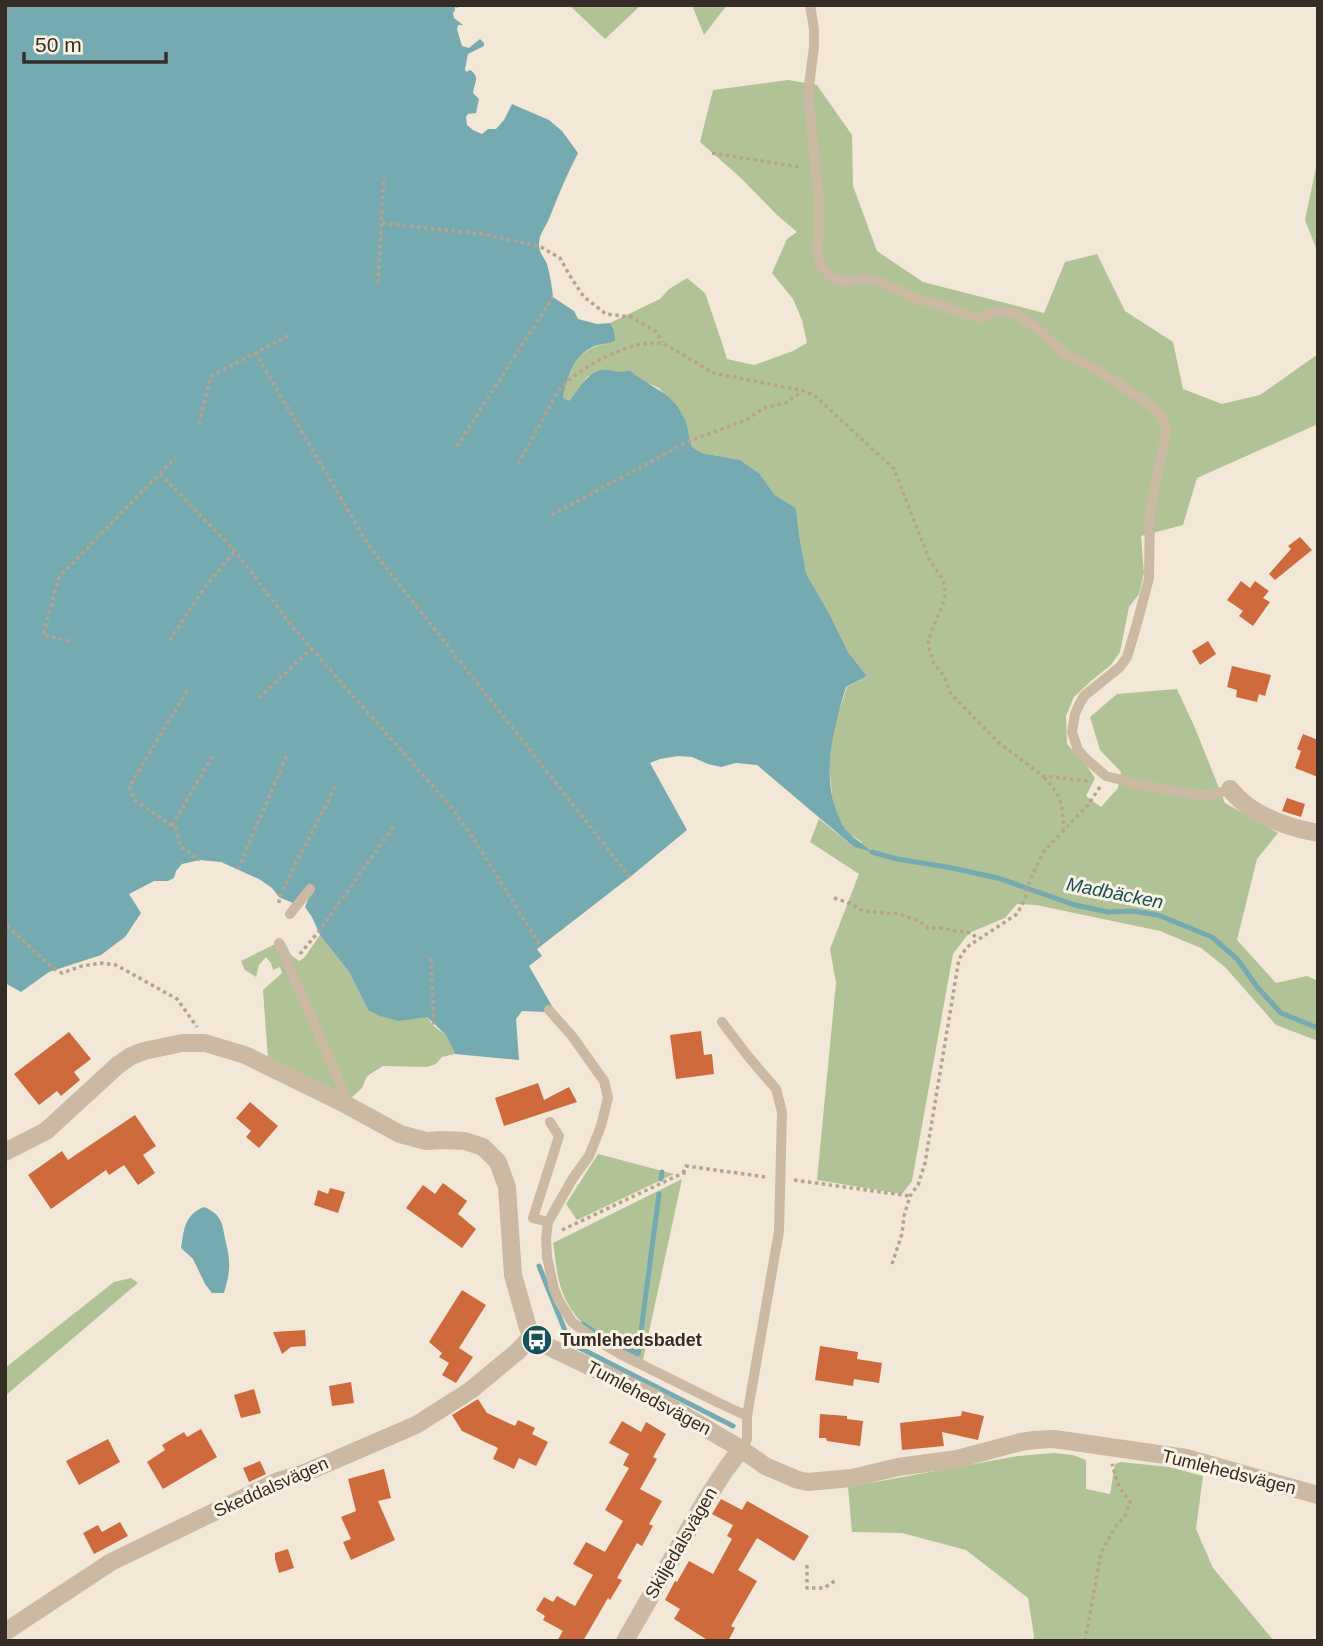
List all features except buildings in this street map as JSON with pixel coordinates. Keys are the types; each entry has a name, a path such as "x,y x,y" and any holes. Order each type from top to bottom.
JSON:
{"street":[{"path":"1230,789 1247,806 1261,814 1289,826 1318,833"},
{"path":"5,1152 46,1131 131,1056 182,1043 205,1043 245,1055 400,1134 426,1142 465,1141 483,1147 498,1162 507,1187 513,1275 532,1336"},
{"name":"Tumlehedsvägen","path":"532,1336 653,1397 765,1466 798,1480 808,1482 852,1478 898,1467 957,1459 1034,1440 1054,1439 1186,1458 1318,1494"},
{"name":"Skeddalsvägen","path":"5,1632 111,1562 278,1481 307,1472 416,1425 471,1390 532,1336"},
{"name":"Skiljedalsvägen","path":"625,1641 705,1501 741,1449"}],"lane":[{"path":"810,5 814,47 808,93 819,202 817,250 820,264 830,276 844,282 859,279 878,281 917,299 980,318 995,312 1015,313 1065,354 1099,371 1151,405 1163,420 1166,429 1164,444 1150,510 1149,578 1127,657 1120,667 1084,696 1075,714 1072,732 1078,750 1106,776 1200,795 1216,794 1230,789"},
{"path":"290,914 310,889"},
{"path":"279,943 346,1097 345,1104"},
{"path":"549,1010 572,1036 604,1081 608,1098 589,1156 548,1222 547,1257 559,1301 572,1322 596,1340 747,1416"},
{"path":"722,1021 776,1089 782,1112 779,1231 747,1416 747,1439 741,1449"},
{"path":"548,1222 533,1217 559,1136 550,1122"}],"path":[{"path":"712,153 816,170"},
{"path":"378,283 384,177"},
{"path":"382,223 482,234 539,246 560,258 584,297 606,314 631,317 655,331 664,344"},
{"path":"457,446 553,297"},
{"path":"199,424 211,376 290,335"},
{"path":"518,464 560,389 612,353 629,347 657,342 714,373 804,391 815,396 894,469 929,559 946,589 945,599 928,645 934,664 944,676 951,694 975,719 999,743 1043,776 1057,792 1062,803 1064,829"},
{"path":"256,352 369,546 630,877"},
{"path":"552,515 689,441 746,419 764,408 785,403 804,391"},
{"path":"69,641 43,635 59,577 175,458"},
{"path":"160,474 235,551 295,630 452,808 541,947"},
{"path":"170,640 204,589 235,551"},
{"path":"259,698 312,648"},
{"path":"187,691 129,786 135,800 176,829 180,846 200,860"},
{"path":"238,869 288,753"},
{"path":"172,827 213,755"},
{"path":"1043,776 1091,781 1099,787"},
{"path":"892,1264 910,1196 918,1185 925,1163 959,959 977,939 1017,914 1044,851 1088,805 1106,776"},
{"path":"279,897 337,783"},
{"path":"299,955 394,826"},
{"path":"834,898 863,911 900,914 919,920 928,928 972,933 977,939"},
{"path":"7,926 62,973 102,963 116,965 177,999 205,1038 205,1043"},
{"path":"431,958 434,1026"},
{"path":"546,1238 687,1173"},
{"path":"1085,1641 1101,1553 1115,1527 1125,1516 1130,1502 1119,1487 1112,1465 1114,1449"},
{"path":"807,1565 807,1588 824,1588 836,1580"}],"green space":[{"path":"569,5 641,5 605,39"},
{"path":"692,5 727,5 704,35"},
{"path":"788,80 817,85 852,135 853,186 877,251 923,282 1044,313 1065,262 1097,254 1125,311 1173,342 1183,389 1222,404 1260,395 1318,354 1318,424 1197,478 1183,525 1141,536 1144,573 1139,594 1129,607 1120,652 1111,665 1074,697 1066,716 1067,744 1095,778 1086,796 1101,807 1118,788 1121,772 1100,750 1090,717 1117,694 1177,689 1225,803 1278,833 1257,859 1237,940 1276,983 1307,976 1318,981 1318,1041 1276,1025 1225,967 1201,948 1160,931 1036,905 1017,904 1005,918 969,933 953,954 912,1181 902,1194 817,1180 836,983 830,949 859,874 810,842 819,819 854,847 862,842 845,831 833,805 829,766 834,726 847,687 867,676 848,652 806,573 796,508 775,495 759,473 740,460 702,453 691,447 687,425 681,414 659,388 641,380 630,370 588,376 569,402 563,398 571,371 581,356 596,346 606,344 614,330 610,323 660,299 669,289 687,278 705,293 727,359 754,365 807,343 802,320 793,299 772,273 787,239 797,232 700,142 713,90"},
{"path":"1318,158 1318,253 1305,220"},
{"path":"320,935 349,972 368,1010 427,1017 446,1035 455,1054 442,1057 436,1064 427,1067 383,1066 367,1076 362,1088 351,1098 268,1059 263,990 282,973 280,967 273,970 266,957 259,965 256,977 245,970 241,961 284,941 291,955 299,961"},
{"path":"598,1154 674,1174 577,1220 566,1204"},
{"path":"682,1179 643,1360 590,1331 571,1309 559,1281 553,1243"},
{"path":"131,1278 138,1283 5,1396 5,1368 114,1282"},
{"path":"1054,1453 1073,1455 1086,1460 1086,1489 1110,1494 1115,1464 1121,1462 1169,1467 1203,1476 1196,1529 1213,1568 1274,1641 1033,1641 1028,1598 966,1550 902,1533 852,1532 848,1487 1018,1456"}],"water":[{"path":"5,5 457,5 458,8 455,7 453,13 454,18 463,25 458,25 457,29 462,46 469,48 480,39 484,43 484,46 468,54 465,69 475,75 473,93 479,99 476,113 466,117 467,125 482,134 488,129 496,129 512,104 549,120 562,131 578,153 541,234 539,247 547,264 553,297 574,311 578,319 597,324 610,323 615,341 590,348 583,353 573,366 563,398 569,401 587,378 597,371 630,370 676,405 687,425 692,447 702,453 740,460 759,473 775,495 796,508 806,573 848,652 867,676 846,687 831,752 830,785 833,802 842,824 872,852 854,847 757,765 736,763 721,767 692,757 678,756 650,763 687,830 537,949 542,956 529,966 552,1006 546,1012 522,1011 516,1019 519,1060 455,1054 446,1035 427,1017 399,1021 368,1010 349,972 320,935 305,907 309,897 293,903 279,897 259,879 221,862 200,860 182,864 174,878 154,881 129,894 141,913 125,937 101,955 49,972 21,992 5,983"},
{"path":"204,1207 215,1213 224,1230 229,1274 224,1293 212,1293 193,1259 181,1248 184,1229 189,1219"}],"waterway":[{"name":"Madbäcken","path":"872,852 998,878 1075,905 1108,912 1132,911 1158,915 1212,937 1237,959 1281,1013 1318,1028"},
{"path":"661,1179 662,1172"},
{"path":"583,1324 638,1354 659,1194"},
{"path":"539,1266 570,1343 733,1426"}],"place":[{"name":"Tumlehedsbadet","path":"537,1340"}]}
